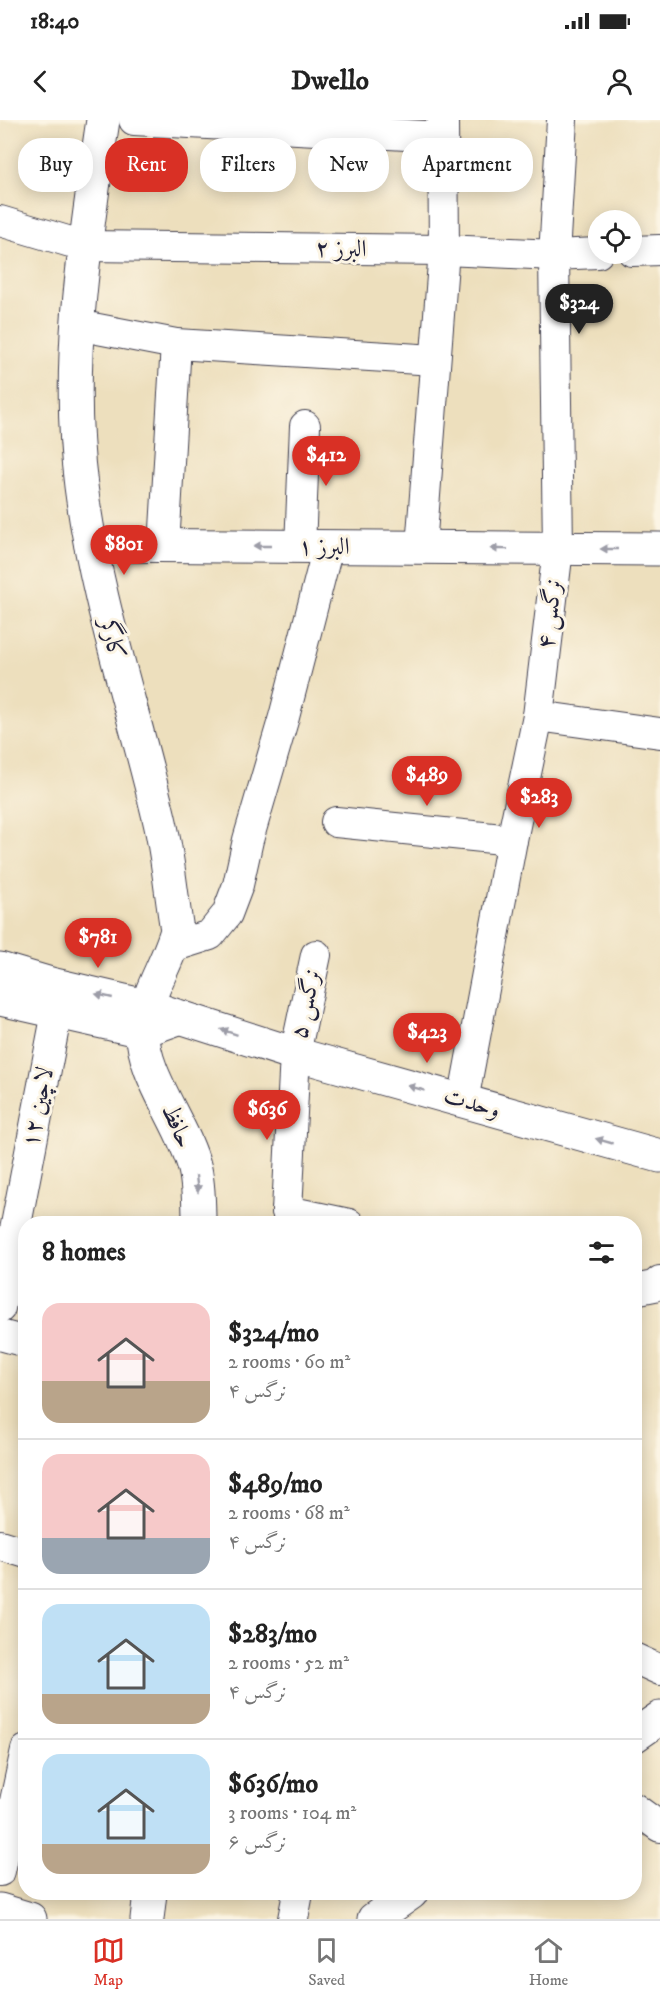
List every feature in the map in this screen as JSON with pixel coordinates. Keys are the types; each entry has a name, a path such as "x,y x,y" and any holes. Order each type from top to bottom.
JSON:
{"street":[{"name":"کارگر","path":"103,120 84,246 77,325 75,408 81,485 91,545 120,673 161,824 177,930 144,1019"},
{"path":"134,120 443,128 444,250 421,548"},
{"name":"نرگس ۴","path":"463,1101 512,840 538,716 558,549 554,255 562,120"},
{"name":"البرز ۲","path":"0,221 84,246 444,250 554,255 588,253"},
{"path":"642,251 660,250"},
{"path":"77,325 176,344 435,360"},
{"path":"164,546 176,344"},
{"path":"172,947 210,935 227,914 238,885 284,717 314,547 304,426"},
{"name":"البرز ۱","path":"91,545 660,549"},
{"path":"538,716 660,733"},
{"path":"336,822 512,840"},
{"name":"نرگس ۵","path":"289,1216 296,1054 316,955"},
{"name":"وحدت","path":"0,969 51,984 144,1019"},
{"name":"وحدت","path":"0,999 57,1012 144,1019 181,1017 296,1054 660,1156"},
{"name":"لاچین ۱۲","path":"0,1308 57,1012"},
{"name":"حافظ","path":"144,1019 148,1064 195,1169 199,1216"},
{"path":"642,1288 654,1286 660,1281"},
{"path":"0,1335 18,1340"},
{"path":"0,1545 18,1551"},
{"path":"642,1662 660,1670"},
{"path":"642,1730 660,1718"},
{"path":"0,1871 18,1787"},
{"path":"642,1814 660,1827"},
{"path":"147,1919 149,1900"},
{"path":"293,1919 297,1900"},
{"path":"374,1919 401,1900"},
{"path":"0,1910 30,1919"}]}
